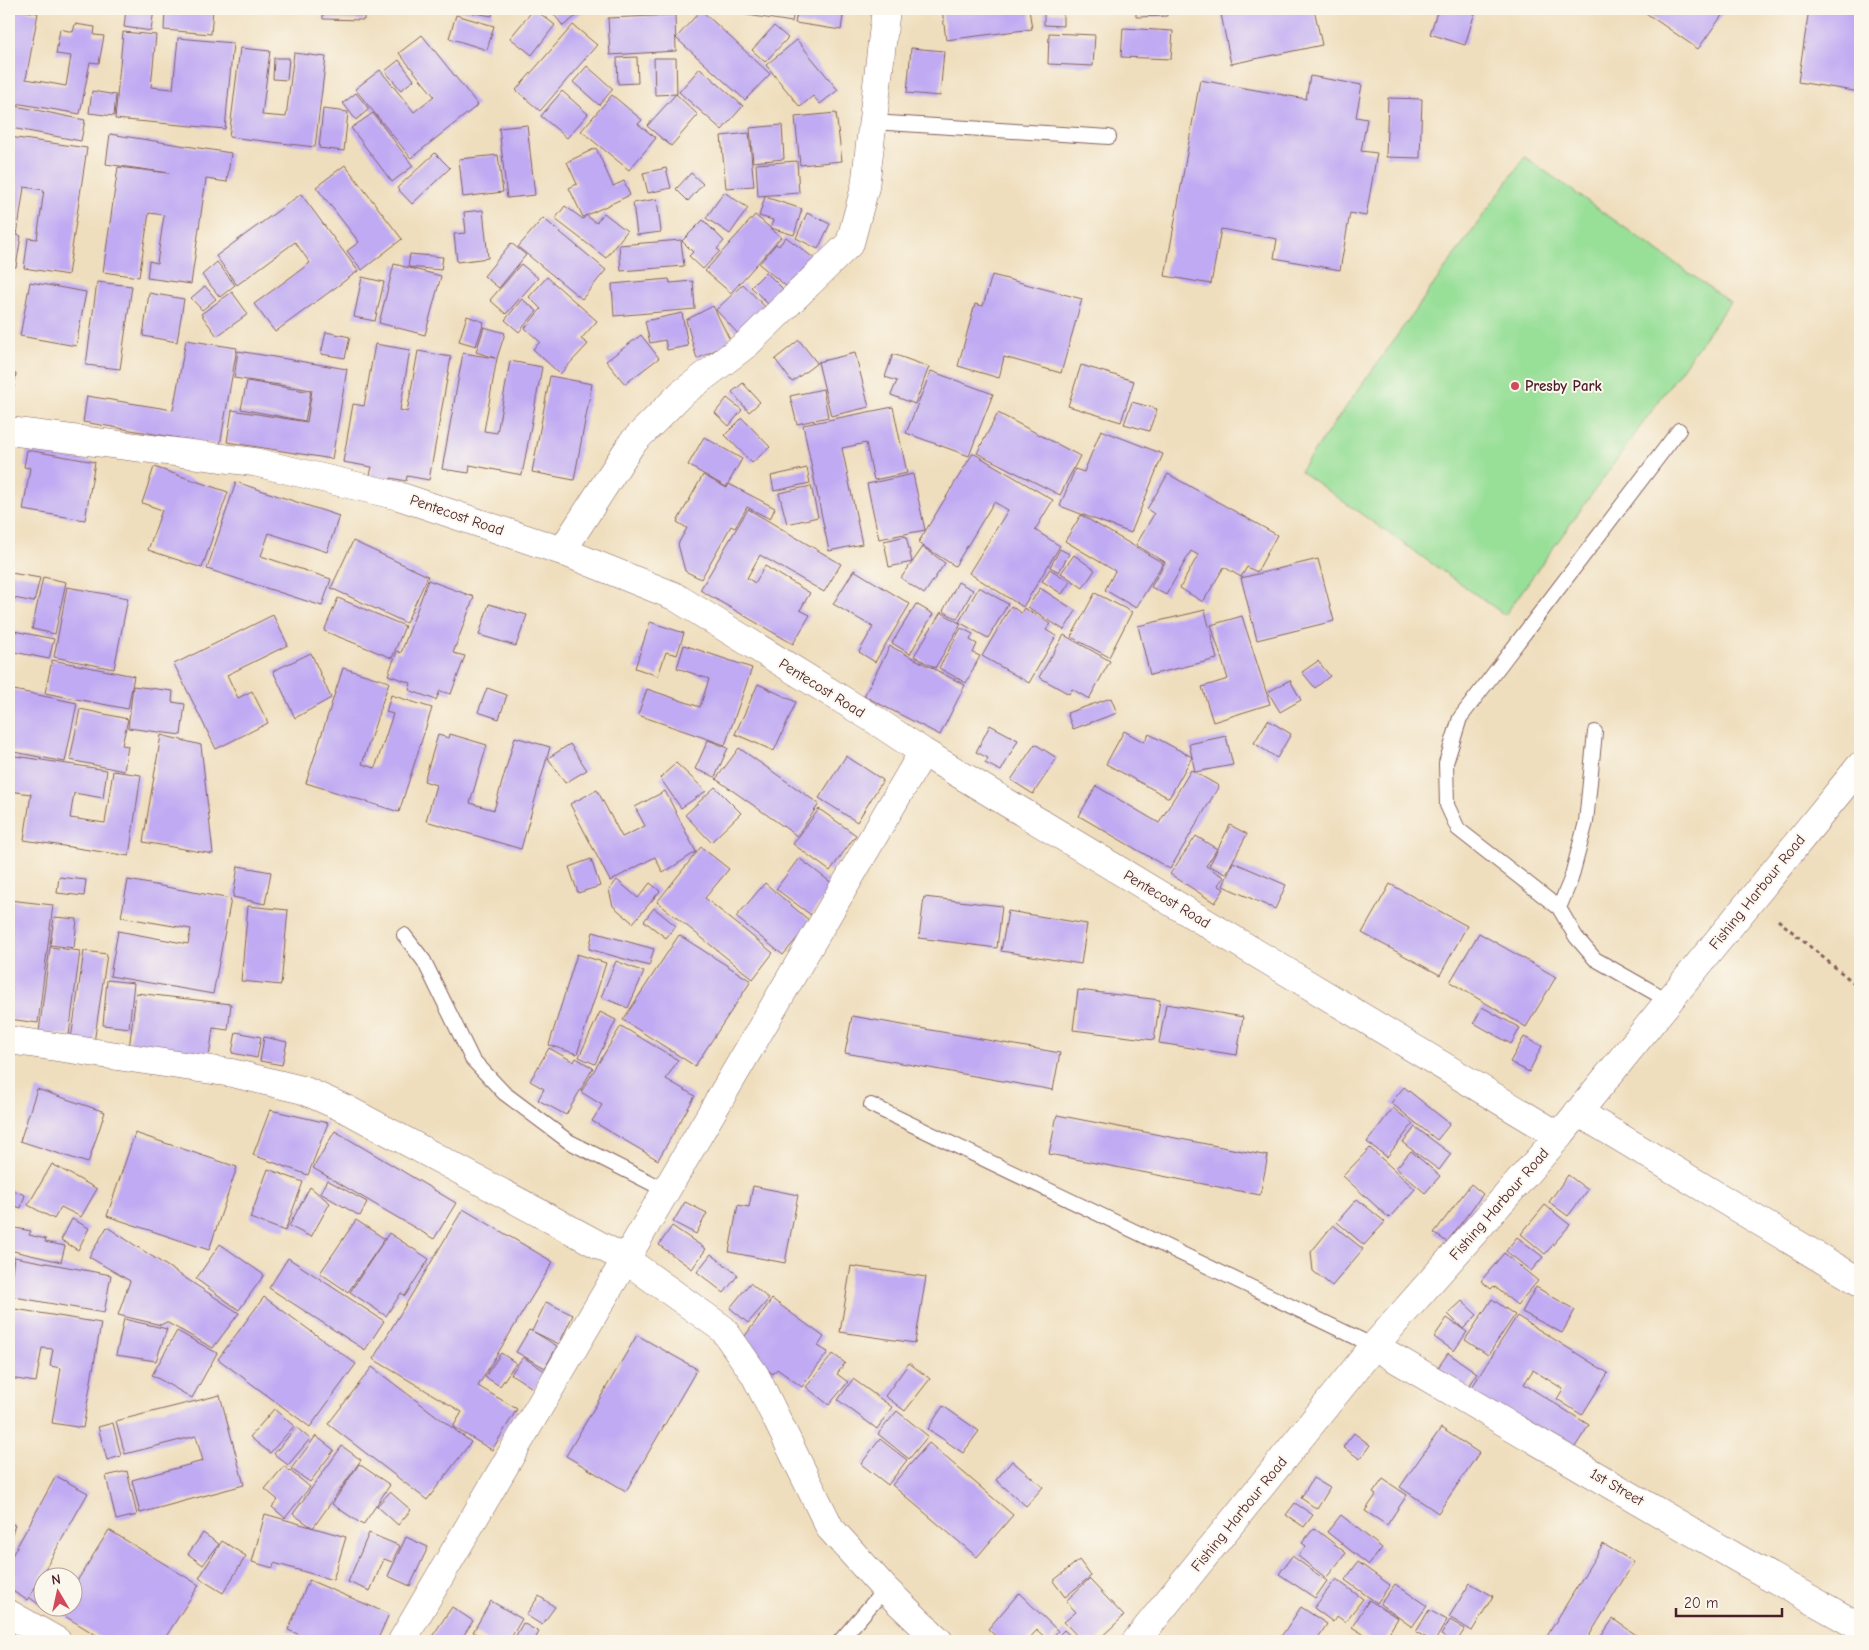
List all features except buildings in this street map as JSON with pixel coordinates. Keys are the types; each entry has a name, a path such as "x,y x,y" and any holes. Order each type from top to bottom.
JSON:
{"street":[{"path":"562,551 632,443 681,394 748,343 850,243 865,187 886,9"},
{"name":"Pentecost Road","path":"9,431 254,462 399,496 562,551 674,596 923,752 1559,1136"},
{"path":"402,1641 923,752"},
{"name":"Fishing Harbour Road","path":"1136,1641 1374,1346 1559,1136 1860,766"},
{"path":"9,1040 232,1073 303,1090 348,1110 625,1258 723,1329 755,1375 830,1528 885,1589 939,1641"},
{"path":"1578,1112 1860,1282"},
{"name":"1st Street","path":"1374,1346 1737,1558 1860,1627"},
{"path":"9,1614 57,1641"}],"lane":[{"path":"872,122 1109,138"},
{"path":"1669,1001 1595,959 1576,937 1559,908 1458,829 1447,805 1446,763 1460,718 1679,430"},
{"path":"1559,908 1571,879 1586,822 1595,732"},
{"path":"404,935 424,961 472,1059 504,1093 568,1141 665,1190"},
{"path":"871,1106 1374,1346"},
{"path":"840,1641 885,1589"}],"path":[{"path":"1752,898 1860,988"}],"green space":[{"name":"Presby Park","path":"1525,157 1730,302 1505,615 1300,471"}],"place":[{"name":"Presby Park","path":"1515,386"}]}
